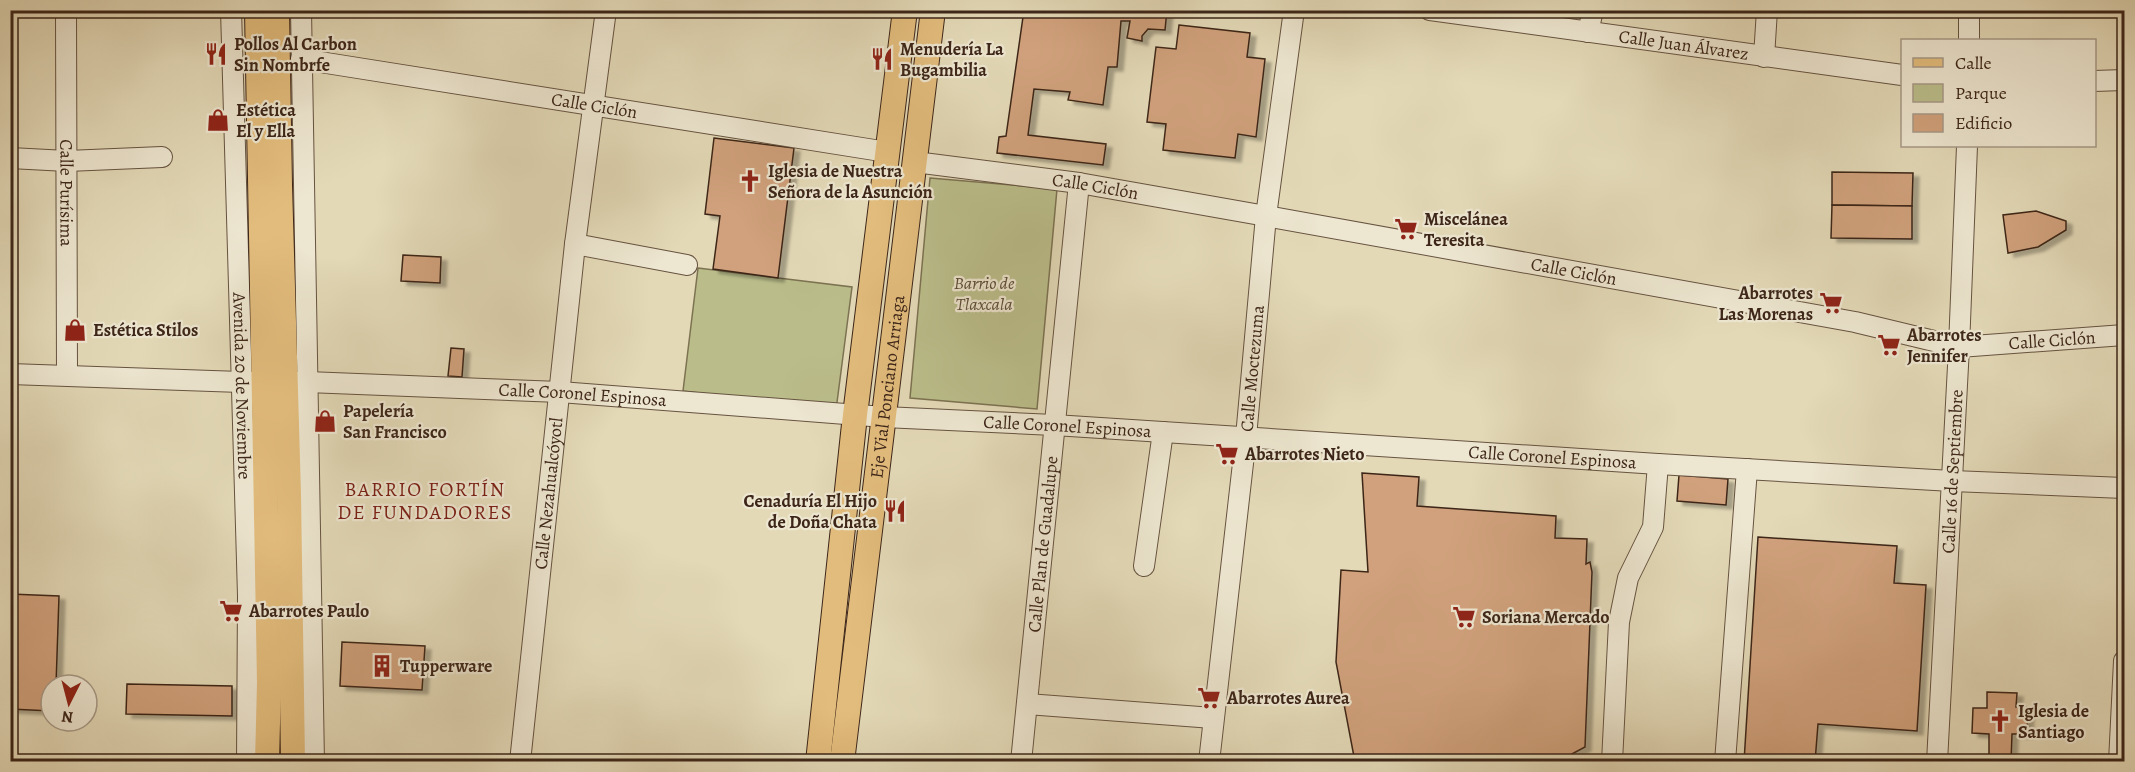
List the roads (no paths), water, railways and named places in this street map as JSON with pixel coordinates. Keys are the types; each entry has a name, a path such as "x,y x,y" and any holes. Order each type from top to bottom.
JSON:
{"main road":[{"name":"Avenida 20 de Noviembre","path":"257,10 285,381 267,762"},
{"name":"Avenida 20 de Noviembre","path":"277,10 289,494 292,762"},
{"name":"Eje Vial Ponciano Arriaga","path":"818,762 855,415 905,10"},
{"name":"Eje Vial Ponciano Arriaga","path":"842,762 933,10"}],"street":[{"name":"Calle Purísima","path":"66,10 67,375"},
{"name":"Avenida 20 de Noviembre","path":"231,10 248,596 247,762"},
{"name":"Avenida 20 de Noviembre","path":"301,10 301,59 285,381 314,762"},
{"name":"Calle Nezahualcóyotl","path":"520,762 574,244 606,10"},
{"name":"Calle Moctezuma","path":"1209,762 1246,437 1266,216 1294,10"},
{"name":"Calle Juan Álvarez","path":"1430,10 1498,15 1588,32 1901,75"},
{"path":"1588,32 1593,10"},
{"path":"1764,57 1767,10"},
{"path":"1969,10 1969,39"},
{"name":"Calle Ciclón","path":"301,59 887,152"},
{"path":"2096,81 2124,80"},
{"name":"Calle 16 de Septiembre","path":"1938,762 1967,147"},
{"path":"10,158 68,161 162,157"},
{"name":"Calle Ciclón","path":"915,162 1079,183 1266,216 1855,322 1959,347 2124,335"},
{"name":"Calle Plan de Guadalupe","path":"1021,762 1079,183"},
{"path":"574,244 687,265"},
{"name":"Calle Coronel Espinosa","path":"10,374 241,382 285,381 560,392 884,417 1054,425 1658,464 2124,488"},
{"path":"1144,566 1163,432"},
{"path":"1612,762 1619,622 1629,578 1653,527 1658,464"},
{"path":"1725,762 1747,469"},
{"path":"2119,762 2124,661"},
{"path":"1027,704 1213,718"}],"place":[{"name":"Pollos Al Carbon Sin Nombrfe","path":"216,54"},
{"name":"Menudería La Bugambilia","path":"882,59"},
{"name":"Estética El y Ella","path":"218,120"},
{"name":"Iglesia de Nuestra Señora de la Asunción","path":"750,181"},
{"name":"Miscelánea Teresita","path":"1406,229"},
{"name":"Abarrotes Las Morenas","path":"1831,303"},
{"name":"Estética Stilos","path":"75,330"},
{"name":"Abarrotes Jennifer","path":"1889,345"},
{"name":"Papelería San Francisco","path":"325,421"},
{"name":"Abarrotes Nieto","path":"1227,454"},
{"name":"Cenaduría El Hijo de Doña Chata","path":"895,511"},
{"name":"Abarrotes Paulo","path":"231,611"},
{"name":"Soriana Mercado","path":"1464,617"},
{"name":"Tupperware","path":"382,666"},
{"name":"Abarrotes Aurea","path":"1209,698"},
{"name":"Iglesia de Santiago","path":"2000,721"}],"district":[{"name":"BARRIO FORTÍN DE FUNDADORES","path":"425,500"}],"park label":[{"name":"Barrio de Tlaxcala","path":"984,293"}]}
